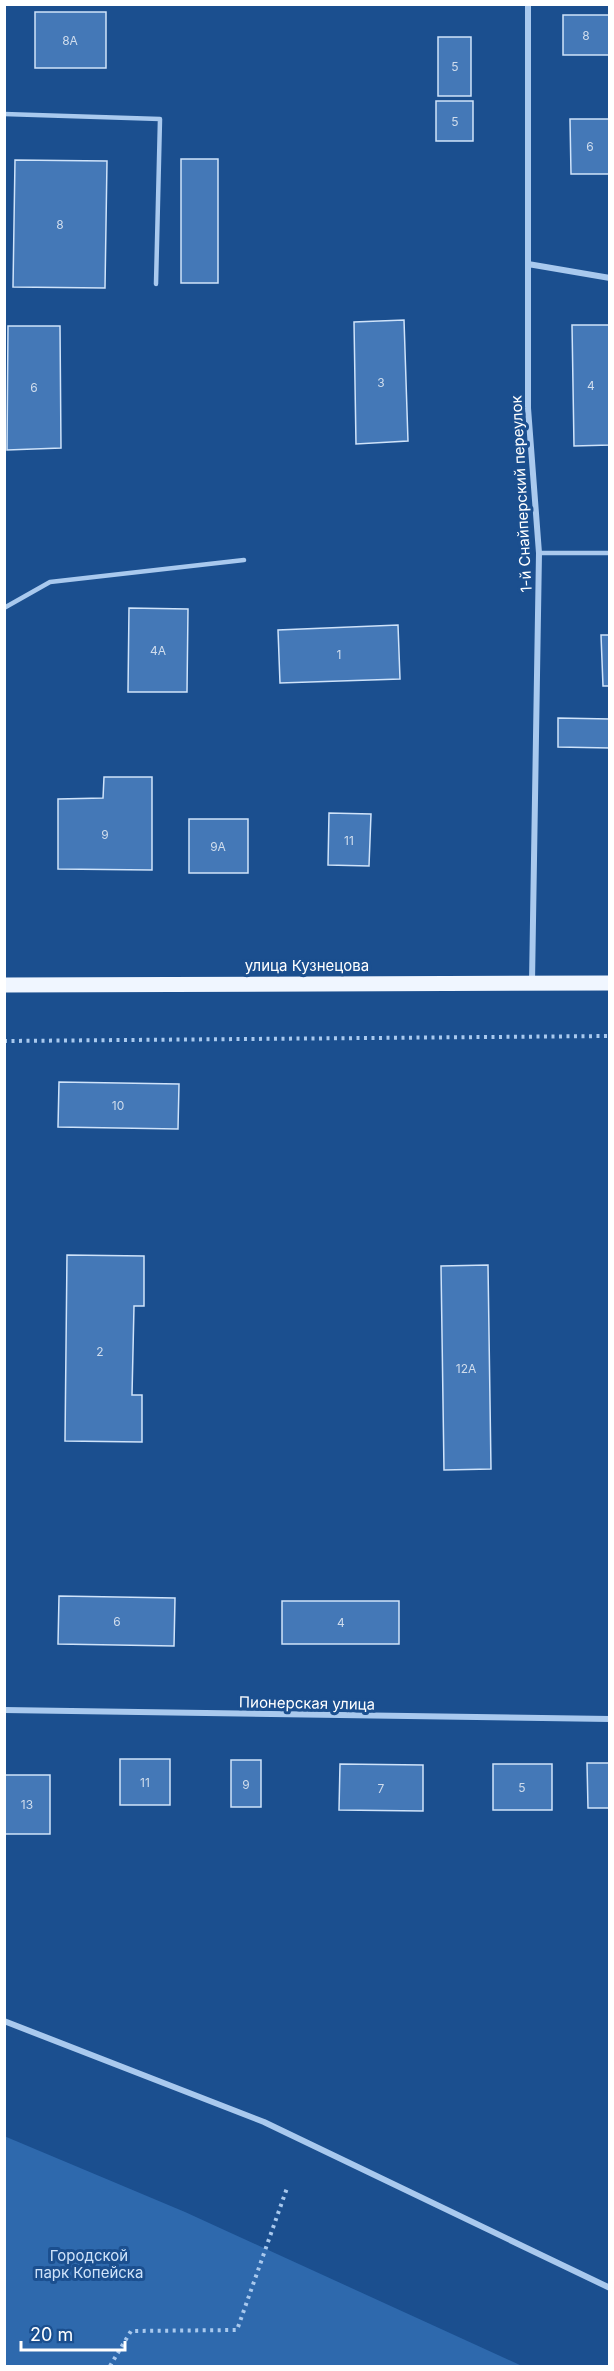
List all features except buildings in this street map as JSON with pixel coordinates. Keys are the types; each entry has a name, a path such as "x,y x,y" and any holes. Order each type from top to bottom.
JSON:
{"main road":[{"name":"улица Кузнецова","path":"4,985 609,983"}],"street":[{"name":"1-й Снайперский переулок","path":"528,4 528,408 539,553 532,982"},
{"path":"528,264 609,278"},
{"name":"Пионерская улица","path":"4,1710 609,1719"},
{"path":"4,2021 264,2122 609,2288"}],"lane":[{"path":"4,114 160,119 156,284"},
{"path":"539,553 609,553"},
{"path":"4,608 50,582 244,560"}],"path":[{"path":"4,1041 609,1036"},
{"path":"110,2367 131,2331 237,2330 288,2188"}],"green space":[{"name":"Городской парк Копейска","path":"4,2136 185,2212 522,2366 5,2366"}]}
